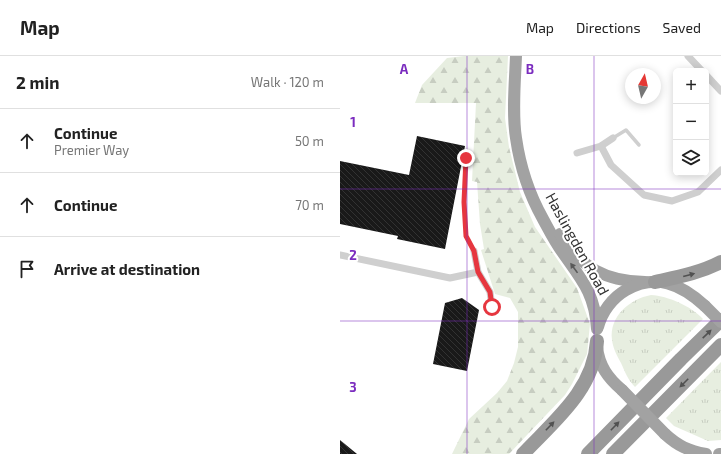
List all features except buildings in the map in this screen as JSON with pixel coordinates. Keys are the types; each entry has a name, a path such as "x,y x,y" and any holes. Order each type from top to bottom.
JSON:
{"highway":[{"name":"Haslingden Road","path":"516,56 516,136 520,162 543,220 562,252 588,290 595,308 598,352 602,366 612,381 673,442 687,450 706,454"},
{"name":"Haslingden Road","path":"523,56 520,98 523,136 527,159 536,187 550,218 565,242 573,252 589,266 606,276 616,279 662,282 682,289 693,296 721,321"},
{"path":"523,454 570,405 581,390 591,368 595,354 597,335 603,314 614,299 629,289 650,282 690,275 703,271 721,262"},
{"path":"588,454 681,359 721,321"},
{"path":"613,454 721,345"}],"street":[{"path":"688,56 699,68"},
{"path":"709,78 721,91"},
{"path":"577,153 601,146 613,138"},
{"path":"601,146 611,164 644,195 672,201 698,192 721,170"},
{"path":"474,251 478,272 490,292 492,307"},
{"path":"340,255 450,278 478,272"}],"lane":[{"path":"613,138 626,130 639,144"},
{"path":"466,158 464,202 466,236 474,251"}],"green space":[{"path":"464,56 508,56 505,118 509,147 520,192 535,227 577,288 590,324 587,354 572,384 565,395 509,454 452,454 469,419 497,393 507,381 518,347 518,312 510,298 495,294 481,250 484,249 480,224 477,182 472,181 476,103 415,103 422,85 447,58"},
{"path":"651,295 665,297 679,302 703,319 635,387 630,382 615,352 612,340 612,331 617,316 622,310 636,300"},
{"path":"721,362 721,440 708,441 674,426 666,418"}],"route":[{"path":"466,158 464,202 466,236 474,251 478,272 490,292 492,307"}]}
